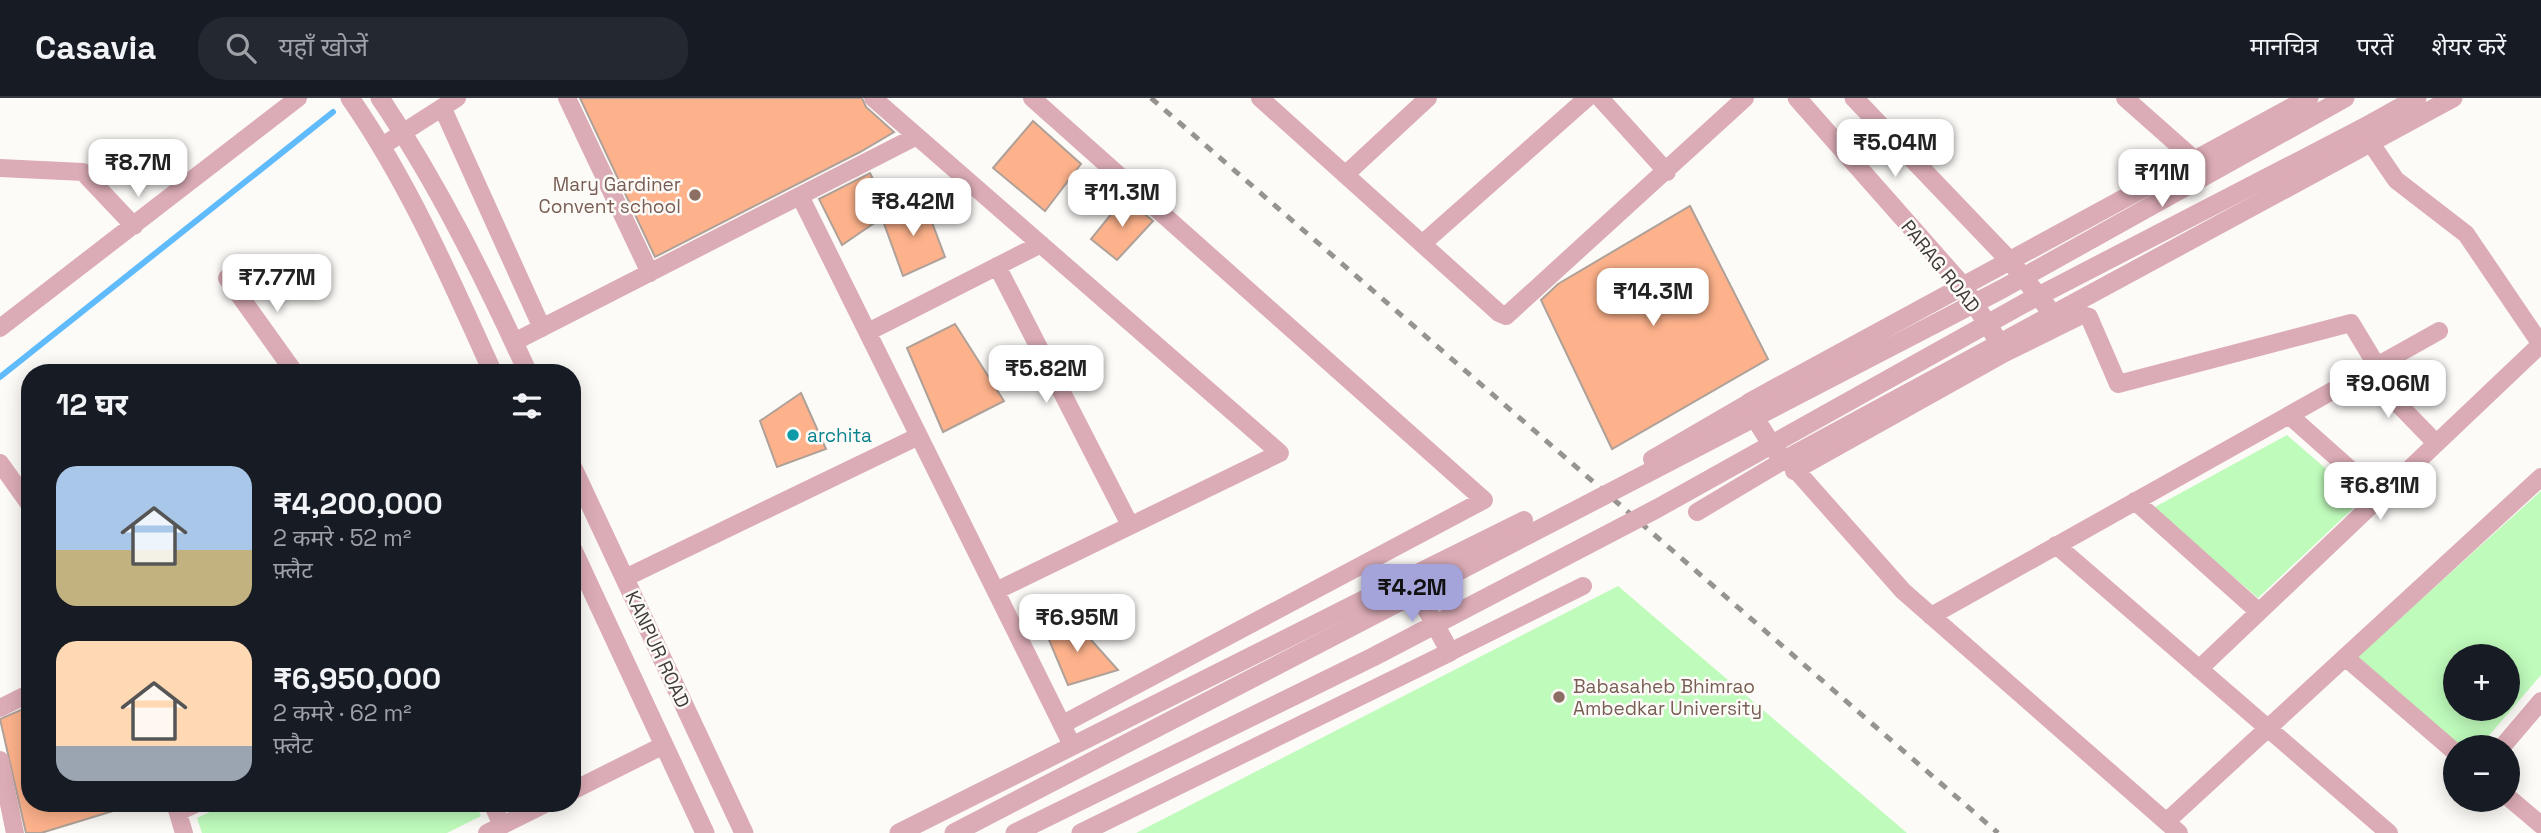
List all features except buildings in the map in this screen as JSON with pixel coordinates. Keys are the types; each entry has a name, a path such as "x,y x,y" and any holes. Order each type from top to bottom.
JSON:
{"street":[{"path":"0,328 298,98"},
{"path":"350,98 382,146 433,240 489,364"},
{"path":"380,98 402,131 489,289 524,364"},
{"path":"567,98 650,272"},
{"path":"873,98 1280,453 996,591"},
{"path":"1031,98 1484,500 1063,724"},
{"path":"1259,98 1506,316 1667,172 1745,98"},
{"path":"1422,244 1587,98"},
{"path":"1600,98 1667,172"},
{"name":"PARAG ROAD","path":"1797,98 1963,286 1998,342"},
{"path":"1854,98 2010,261 2052,314"},
{"path":"2124,98 2195,160"},
{"path":"1653,459 1750,402 2309,98"},
{"path":"954,833 2003,289 2345,98"},
{"path":"1015,833 1373,657 1658,508 2022,304 2417,98"},
{"path":"1790,465 1998,342 2453,98"},
{"path":"1345,175 1420,100"},
{"path":"382,146 450,103 541,328"},
{"path":"514,342 917,136"},
{"path":"2199,669 2540,343 2466,234 2396,180 2370,142"},
{"path":"0,168 83,172 134,226"},
{"path":"800,196 1072,745"},
{"path":"868,332 1041,244"},
{"path":"997,266 1130,526"},
{"path":"227,278 289,364"},
{"path":"1697,512 2082,315 2089,317 2118,384 2351,323 2372,369 2436,443"},
{"path":"1931,616 2439,331"},
{"path":"1750,402 1749,409 1777,453 1903,591 2172,827 2268,728 2541,477"},
{"path":"2289,415 2380,496"},
{"path":"625,578 919,436"},
{"path":"0,463 21,492"},
{"name":"KANPUR ROAD","path":"581,485 744,833"},
{"path":"2135,501 2259,611"},
{"path":"899,833 1524,520"},
{"path":"2056,545 2389,833"},
{"path":"581,568 662,747 705,833"},
{"path":"1409,577 1450,652"},
{"path":"1082,833 1583,586"},
{"path":"2346,657 2443,741"},
{"path":"0,708 21,698"},
{"path":"2512,735 2541,701"},
{"path":"581,787 662,747"},
{"path":"0,760 15,833"},
{"path":"2520,807 2541,825"},
{"path":"177,812 184,833"},
{"path":"494,829 529,812"}],"green space":[{"path":"2287,435 2362,500 2258,598 2153,508"},
{"path":"2541,491 2541,675 2520,699 2520,644 2443,644 2443,721 2501,721 2489,735 2443,737 2353,661"},
{"name":"Babasaheb Bhimrao Ambedkar University","path":"1618,586 1907,833 1136,833"},
{"path":"210,812 479,812 481,816 447,833 202,833 197,818"}],"waterway":[{"path":"0,377 333,112"}],"railway":[{"path":"1151,98 1998,833"}],"place":[{"name":"Mary Gardiner Convent school","path":"695,195"},
{"name":"archita","path":"793,435"},
{"name":"Babasaheb Bhimrao Ambedkar University","path":"1559,697"}]}
